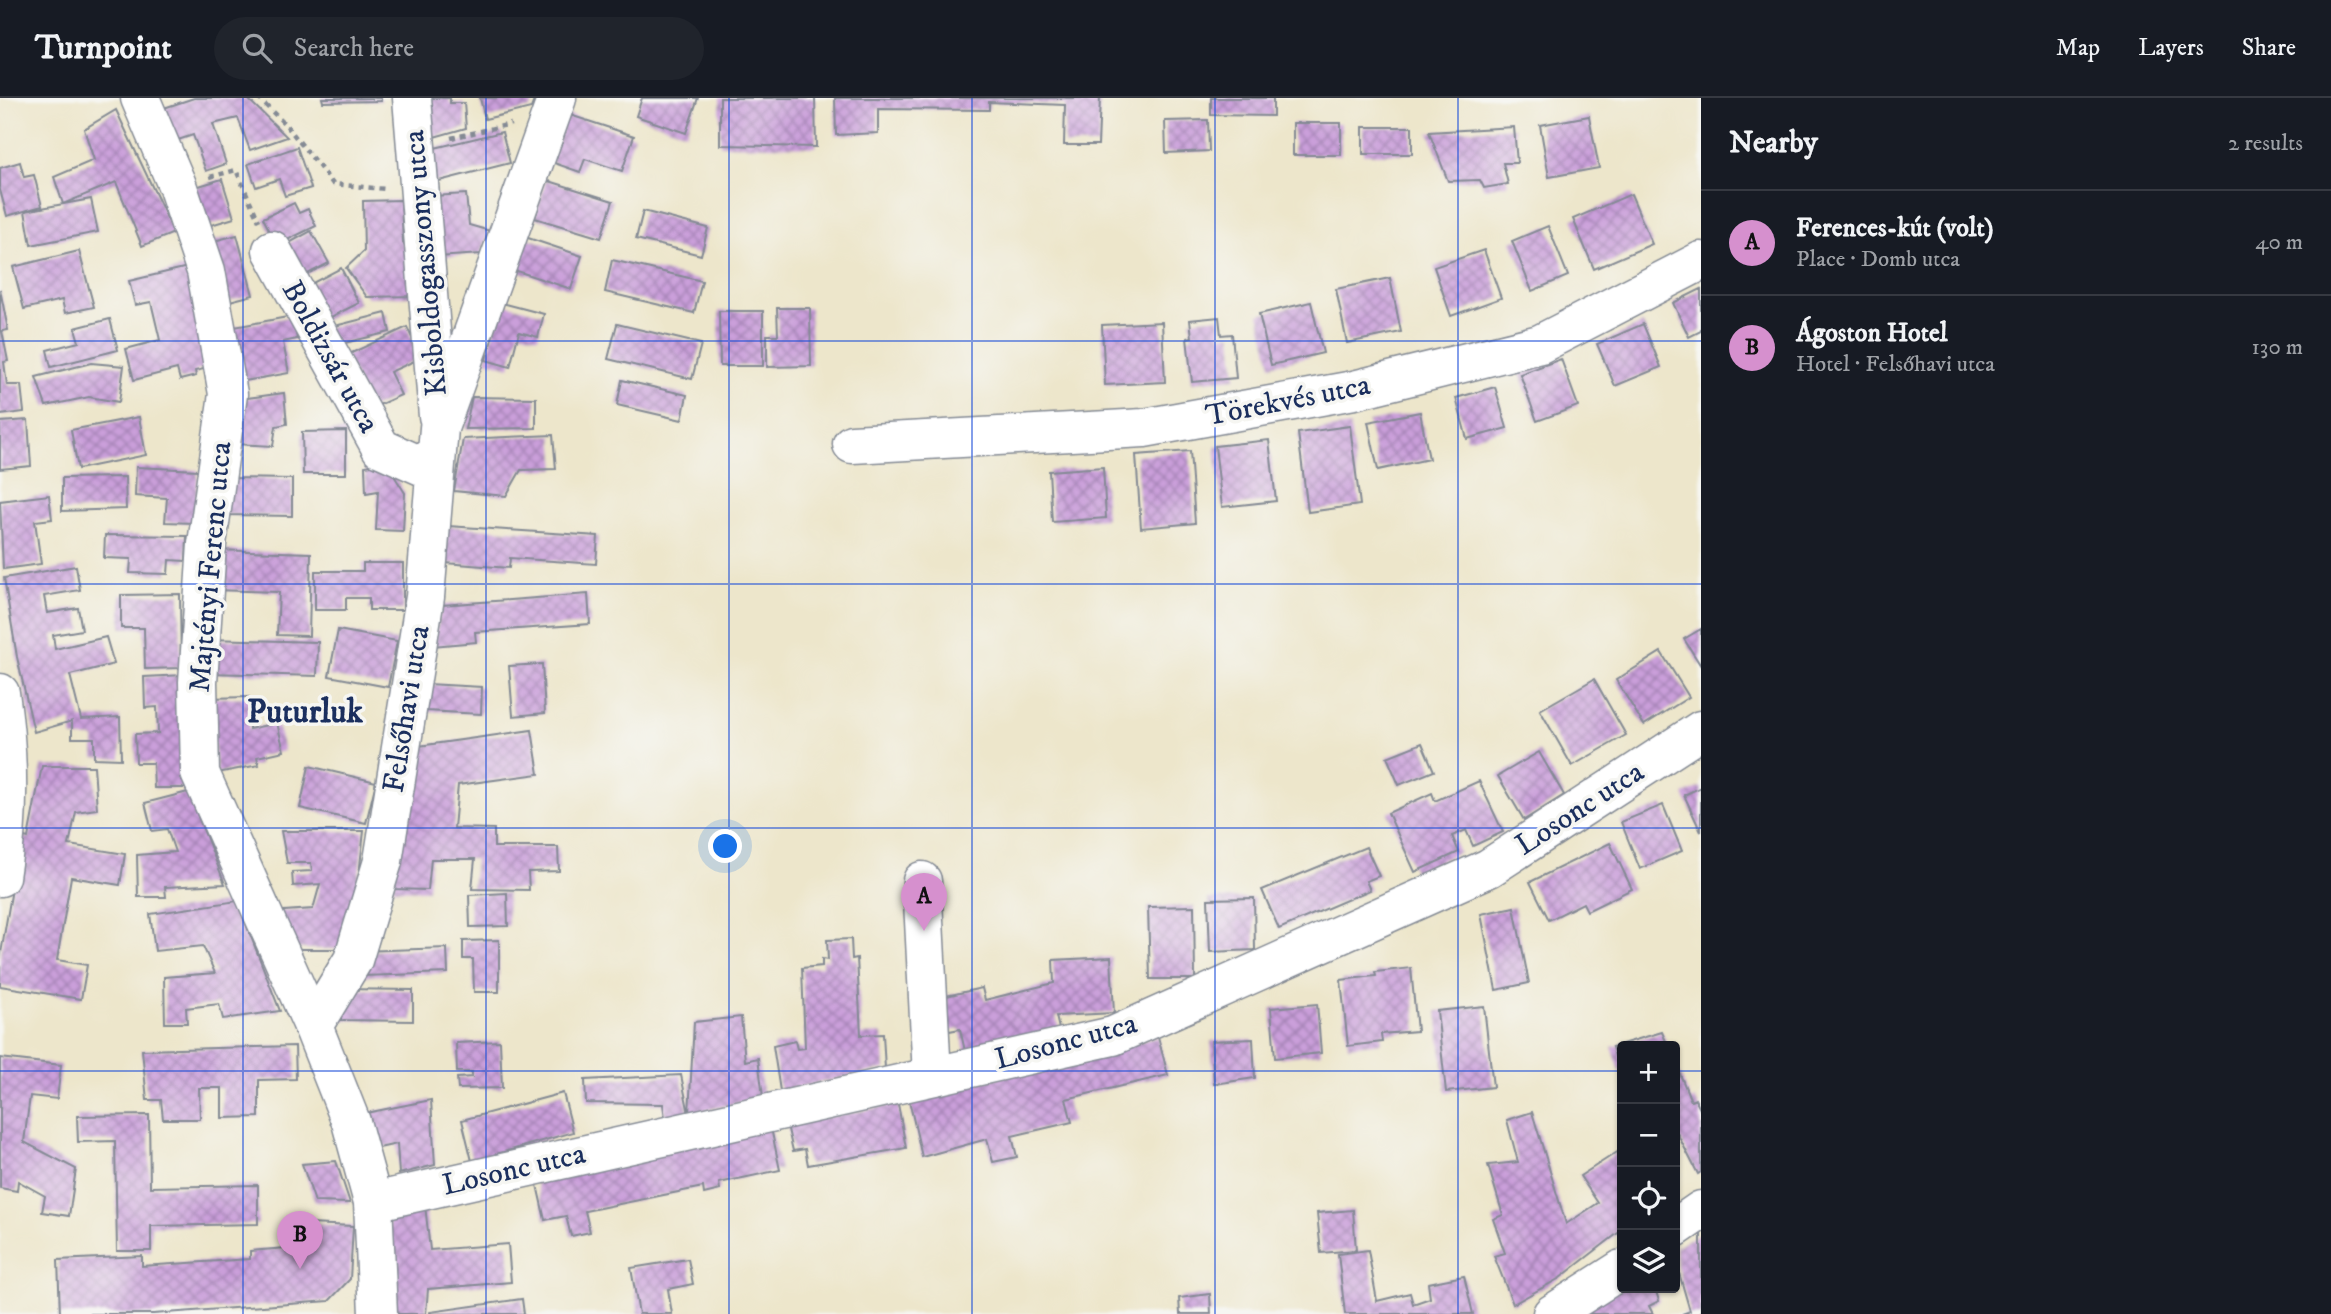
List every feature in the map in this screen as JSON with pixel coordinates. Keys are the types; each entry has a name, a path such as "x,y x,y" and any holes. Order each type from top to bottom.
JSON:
{"street":[{"name":"Majtényi Ferenc utca","path":"140,98 177,185 206,271 228,394 206,558 198,682 201,773 313,1026"},
{"name":"Kisboldogasszony utca","path":"412,98 439,428"},
{"name":"Felsőhavi utca","path":"313,1026 353,960 383,861 425,597 439,428 554,106"},
{"name":"Boldizsár utca","path":"272,250 381,448 435,472"},
{"name":"Törekvés utca","path":"852,444 1144,428 1354,390 1540,344 1701,261"},
{"path":"0,693 8,748 4,850 0,877"},
{"name":"Losonc utca","path":"373,1202 1113,1036 1489,869 1701,730"},
{"path":"922,881 932,1076"},
{"path":"313,1026 351,1122 373,1202 378,1314"},
{"path":"1680,1225 1701,1210"},
{"path":"1552,1314 1617,1272"}],"path":[{"path":"258,98 286,125 333,184 420,196"},
{"path":"416,147 554,106"},
{"path":"236,170 272,250"}],"building":[{"path":"194,98 247,98 287,137 250,150 238,118 213,124 226,164 206,171 193,135 169,143 158,110"},
{"path":"322,98 381,98 381,101 323,102"},
{"path":"417,98 450,98 450,103 464,103 466,128 420,141"},
{"path":"480,98 535,98 531,108 485,119"},
{"path":"642,98 698,98 686,133 636,116"},
{"path":"720,98 815,98 816,147 720,145"},
{"path":"835,98 1100,98 1098,145 1064,145 1065,105 989,102 989,110 878,109 878,133 836,135"},
{"path":"1211,98 1273,98 1273,116 1211,115"},
{"path":"116,110 174,233 142,246 116,182 63,204 54,177 94,160 84,129"},
{"path":"567,114 634,136 622,171 585,159 580,172 551,162"},
{"path":"1589,116 1599,168 1549,177 1540,125"},
{"path":"1208,120 1209,151 1166,153 1165,121"},
{"path":"1293,123 1341,123 1341,155 1293,155"},
{"path":"1363,127 1412,127 1412,154 1363,154"},
{"path":"1514,127 1517,163 1503,163 1508,184 1484,188 1480,180 1448,181 1429,132"},
{"path":"502,132 510,163 427,184 422,151"},
{"path":"297,147 311,188 285,196 279,179 256,187 248,164"},
{"path":"20,162 24,177 34,175 42,206 7,216 0,190 0,168"},
{"path":"222,179 234,218 201,228 189,189"},
{"path":"546,180 613,201 601,238 535,218"},
{"path":"466,194 469,225 490,231 481,254 437,257 433,196"},
{"path":"1631,194 1652,244 1594,269 1573,219"},
{"path":"91,199 98,232 31,245 25,211"},
{"path":"401,200 403,243 413,261 414,296 367,297 346,268 364,251 363,201"},
{"path":"294,203 299,213 308,209 316,226 277,245 263,218"},
{"path":"643,211 708,228 701,255 636,239"},
{"path":"1548,226 1568,276 1532,291 1512,241"},
{"path":"311,231 329,263 296,280 280,248"},
{"path":"237,235 253,295 222,303 206,243"},
{"path":"525,237 582,256 571,289 514,270"},
{"path":"1484,250 1501,298 1451,316 1434,267"},
{"path":"79,251 94,307 65,313 62,300 24,309 13,267"},
{"path":"612,260 702,281 694,313 605,292"},
{"path":"188,267 213,367 195,371 196,376 180,380 177,369 134,380 126,349 160,340 151,302 135,305 129,281"},
{"path":"341,268 359,303 321,322 303,288"},
{"path":"1390,278 1401,332 1347,343 1336,289"},
{"path":"0,289 8,330 2,331 8,361 4,362 7,385 21,385 24,412 0,415"},
{"path":"1701,289 1701,331 1689,337 1673,303"},
{"path":"1311,302 1323,353 1271,365 1259,314"},
{"path":"502,303 544,314 538,337 519,332 510,367 486,360"},
{"path":"777,308 810,308 811,366 767,367 767,335 778,335"},
{"path":"719,311 763,311 763,366 720,366"},
{"path":"386,313 390,332 332,346 327,328"},
{"path":"293,316 297,339 283,342 289,373 239,382 229,328"},
{"path":"1219,317 1221,335 1232,334 1236,378 1192,382 1187,338 1192,337 1190,320"},
{"path":"110,319 118,350 51,367 47,350 79,342 75,328"},
{"path":"1162,322 1165,382 1105,385 1102,325"},
{"path":"617,324 701,344 692,379 608,359"},
{"path":"1643,324 1661,367 1615,386 1597,344"},
{"path":"407,327 421,358 390,372 401,395 370,409 345,356"},
{"path":"1561,359 1578,406 1537,421 1520,374"},
{"path":"91,363 124,366 119,402 89,397 46,406 36,377"},
{"path":"622,380 687,395 682,420 617,405"},
{"path":"1495,387 1507,428 1467,439 1456,398"},
{"path":"284,393 287,424 276,426 273,446 236,444 240,399"},
{"path":"472,397 536,398 536,428 465,429"},
{"path":"1420,412 1429,459 1378,470 1368,422"},
{"path":"139,417 146,455 78,469 71,430"},
{"path":"28,420 31,466 0,469 0,422"},
{"path":"1350,426 1360,505 1308,512 1298,433"},
{"path":"346,431 346,474 303,474 302,432"},
{"path":"553,435 556,469 521,470 506,496 454,491 463,439"},
{"path":"1269,440 1276,501 1222,507 1215,446"},
{"path":"1190,451 1195,523 1141,528 1136,455"},
{"path":"386,463 405,493 403,531 376,530 378,491 366,493 365,466"},
{"path":"136,467 198,470 195,523 165,522 167,498 135,496"},
{"path":"1103,467 1106,518 1052,522 1049,471"},
{"path":"125,477 126,509 62,511 62,478"},
{"path":"225,478 292,479 292,516 224,515"},
{"path":"49,495 52,519 35,521 41,564 3,569 0,501"},
{"path":"448,526 598,536 596,564 510,558 509,568 445,563"},
{"path":"105,535 187,536 186,561 169,560 168,574 130,573 131,559 104,558"},
{"path":"213,550 311,553 309,636 277,635 279,592 212,590"},
{"path":"363,563 403,563 403,610 369,610 369,598 346,598 346,610 315,610 315,571 363,571"},
{"path":"76,566 80,590 44,596 47,613 78,608 82,630 53,635 55,649 106,637 114,664 70,675 81,719 120,717 121,759 94,758 94,738 72,738 72,721 34,732 17,657 4,578"},
{"path":"180,594 181,668 145,669 144,628 121,628 121,595"},
{"path":"588,594 590,624 475,632 476,642 433,646 442,605"},
{"path":"1701,629 1701,666 1684,639"},
{"path":"338,630 397,641 388,687 329,676"},
{"path":"208,639 318,642 317,676 208,673"},
{"path":"1661,652 1689,697 1644,725 1616,680"},
{"path":"542,664 545,713 513,716 509,666"},
{"path":"184,675 186,788 154,788 153,763 136,763 135,734 158,733 157,707 145,708 144,677"},
{"path":"1594,679 1626,735 1572,766 1540,710"},
{"path":"427,684 482,687 481,714 426,711"},
{"path":"249,697 249,729 277,723 284,751 257,757 259,765 217,773 209,698"},
{"path":"532,730 539,774 458,785 454,828 494,829 494,847 558,847 559,871 528,872 529,890 472,889 475,859 431,859 428,890 393,889 412,747"},
{"path":"1422,743 1434,771 1399,785 1387,757"},
{"path":"1539,752 1564,795 1524,820 1498,776"},
{"path":"42,766 94,766 97,809 76,812 69,845 125,854 120,885 71,877 57,960 87,965 81,999 0,986 0,959 21,836 28,838"},
{"path":"309,766 376,782 366,823 300,808"},
{"path":"1479,781 1503,832 1473,846 1466,830 1452,836 1459,852 1415,872 1388,813 1432,793 1435,801"},
{"path":"1701,787 1701,832 1684,795"},
{"path":"188,792 225,884 165,887 166,897 138,897 137,855 175,852 167,829 152,831 145,803"},
{"path":"1663,805 1682,851 1640,869 1621,822"},
{"path":"281,831 364,831 357,892 341,949 285,949 270,912 313,909 320,884 293,886 292,872 312,871 311,863 287,863"},
{"path":"1610,843 1632,889 1587,911 1583,903 1549,920 1530,882"},
{"path":"1366,847 1379,876 1366,881 1370,890 1279,929 1262,890"},
{"path":"507,893 508,926 470,927 469,895"},
{"path":"1254,898 1255,950 1210,952 1208,899"},
{"path":"237,901 280,1011 223,1019 219,1004 186,1008 187,1023 165,1023 164,977 215,973 203,946 155,951 150,914"},
{"path":"1194,906 1195,979 1150,979 1148,907"},
{"path":"1514,907 1529,983 1496,990 1481,914"},
{"path":"851,939 852,959 857,958 861,1035 883,1034 885,1069 780,1091 773,1046 795,1041 797,1049 805,1048 802,968 822,966 822,959 828,960 827,940"},
{"path":"499,940 499,992 474,992 473,959 463,959 463,941"},
{"path":"447,948 448,973 363,976 361,951"},
{"path":"1111,957 1114,1013 1056,1016 1059,1029 965,1051 960,1029 944,1032 938,1007 948,1005 946,996 982,988 985,1000 1054,983 1053,960"},
{"path":"1411,968 1417,1031 1381,1034 1382,1042 1348,1046 1341,980 1376,976 1375,972"},
{"path":"341,989 413,990 413,1021 341,1020"},
{"path":"1317,1004 1321,1053 1275,1058 1271,1008"},
{"path":"1484,1006 1493,1087 1446,1092 1437,1011"},
{"path":"741,1017 745,1061 758,1058 763,1097 689,1114 694,1022"},
{"path":"1662,1032 1666,1041 1632,1041"},
{"path":"1158,1037 1168,1075 1066,1099 1072,1122 1012,1136 1017,1157 993,1162 987,1139 922,1157 909,1100"},
{"path":"1253,1039 1255,1078 1214,1084 1211,1041"},
{"path":"500,1041 502,1088 458,1089 457,1078 472,1077 472,1072 457,1072 456,1043"},
{"path":"295,1046 296,1079 259,1080 259,1117 222,1118 222,1088 199,1088 200,1119 163,1119 161,1100 147,1100 142,1050"},
{"path":"1617,1046 1617,1062 1612,1047"},
{"path":"0,1058 61,1065 57,1099 30,1096 24,1142 76,1169 69,1216 42,1212 45,1196 18,1181 17,1191 0,1188"},
{"path":"1680,1074 1691,1101 1695,1099 1701,1111 1701,1172 1698,1174 1680,1139"},
{"path":"681,1075 689,1114 665,1118 663,1104 586,1103 585,1080"},
{"path":"563,1093 573,1132 472,1161 462,1120"},
{"path":"431,1100 435,1165 399,1174 397,1144 365,1151 356,1115"},
{"path":"898,1104 906,1148 808,1165 805,1149 793,1151 787,1125"},
{"path":"1532,1112 1566,1224 1598,1203 1580,1176 1617,1152 1617,1234 1560,1278 1513,1304 1494,1256 1505,1253 1493,1219 1503,1215 1488,1165 1518,1162 1507,1120"},
{"path":"149,1115 150,1187 258,1185 258,1224 151,1226 151,1251 117,1251 115,1141 78,1142 77,1116"},
{"path":"771,1128 780,1170 719,1183 720,1190 704,1194 703,1187 585,1211 590,1232 571,1236 566,1216 545,1220 535,1176"},
{"path":"336,1161 350,1203 315,1202 302,1164"},
{"path":"425,1205 430,1250 508,1244 511,1282 428,1289 426,1314 391,1314 389,1209"},
{"path":"1353,1210 1356,1250 1321,1253 1317,1213"},
{"path":"287,1223 353,1226 350,1279 329,1301 153,1314 60,1314 58,1260 142,1256 142,1266 250,1259 250,1251 286,1248"},
{"path":"1701,1232 1701,1314 1682,1314 1690,1311 1680,1276 1680,1244"},
{"path":"1368,1250 1377,1301 1410,1293 1413,1304 1430,1298 1428,1283 1464,1276 1473,1314 1345,1314 1338,1254"},
{"path":"688,1259 693,1284 668,1289 672,1314 639,1314 631,1268"},
{"path":"1617,1291 1617,1293 1657,1293 1659,1301 1649,1306 1653,1314 1574,1314"},
{"path":"1210,1294 1211,1314 1180,1314 1179,1298"},
{"path":"522,1299 524,1314 430,1314 430,1312"}],"place":[{"name":"Ferences-kút (volt)","path":"924,931"},
{"name":"Ágoston Hotel","path":"300,1269"}],"district":[{"name":"Puturluk","path":"305,712"}]}
